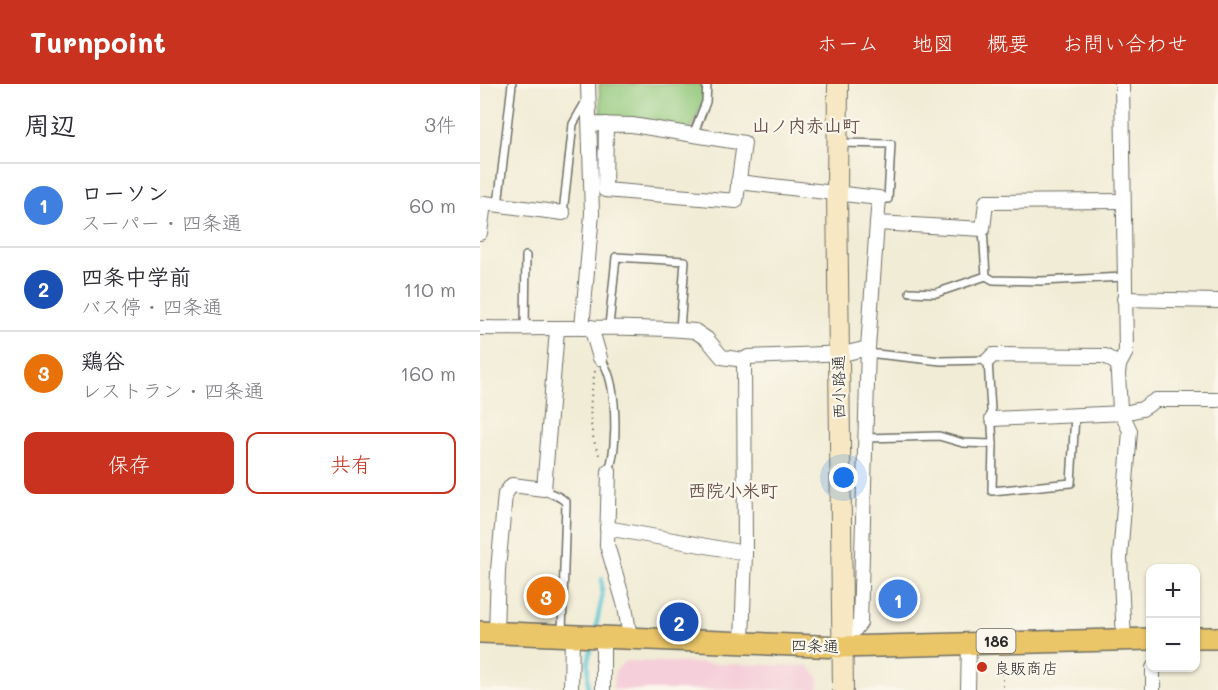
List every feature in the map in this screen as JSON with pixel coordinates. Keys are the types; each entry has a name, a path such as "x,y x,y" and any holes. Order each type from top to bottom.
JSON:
{"main road":[{"name":"四条通","path":"488,633 841,647 1146,639"},
{"path":"1200,638 1218,638"}],"street":[{"path":"588,84 588,100 599,124 605,190 735,201 744,142 632,125 599,124"},
{"name":"西小路通","path":"838,84 838,354 843,690"},
{"path":"1122,84 1126,352 1119,364 1120,410 1124,413 1130,430 1120,558 1124,640"},
{"path":"599,124 587,327 600,358"},
{"path":"738,182 879,198 867,351 860,623 841,647"},
{"path":"878,223 983,229 986,202 1123,201"},
{"path":"480,233 487,203 563,213"},
{"path":"1124,299 1218,301"},
{"path":"480,328 557,330 609,326 695,331 707,339 722,357 744,360 748,357 867,351"},
{"path":"488,633 498,570 505,494 512,485 544,489 557,330"},
{"path":"988,360 993,355 1106,356 1119,364"},
{"path":"742,642 745,553 744,360"},
{"path":"993,419 1124,413 1142,409 1156,400 1218,400"},
{"path":"609,471 607,528 609,554 625,606 630,638"},
{"path":"607,528 745,553"},
{"path":"571,690 584,636"},
{"path":"584,636 603,690"},
{"path":"968,690 969,642"},
{"path":"1153,672 1153,690"}],"lane":[{"path":"487,203 512,84"},
{"path":"693,135 706,102 707,84"},
{"path":"563,213 573,124 588,100"},
{"path":"838,143 891,144 888,199 879,198"},
{"path":"983,229 986,276"},
{"path":"525,329 526,256"},
{"path":"609,326 616,257 685,261 680,330"},
{"path":"910,292 936,293 986,276 993,280 1041,281 1124,277"},
{"path":"867,351 941,361 988,360 993,419 992,491 1071,483 1075,415"},
{"path":"600,358 607,367 613,399 614,456 609,471"},
{"path":"866,438 939,436 963,443 993,444"},
{"path":"544,489 548,493 562,497 567,503 584,636"}],"path":[{"path":"600,358 589,398 592,441 609,471"},
{"path":"1003,658 1003,690"}],"shaded area":[{"path":"626,661 809,666 819,678 818,690 612,690 615,671"}],"green space":[{"path":"599,84 703,84 704,101 691,130 601,117"}],"waterway":[{"path":"595,631 602,598 602,579"},
{"path":"588,690 588,662 592,644"}],"place":[{"name":"鶏谷","path":"546,596"},
{"name":"ローソン","path":"898,599"},
{"name":"四条中学前","path":"679,622"},
{"name":"良販商店","path":"982,667"}],"district":[{"name":"山ノ内赤山町","path":"806,125"},
{"name":"西院小米町","path":"733,490"}]}
